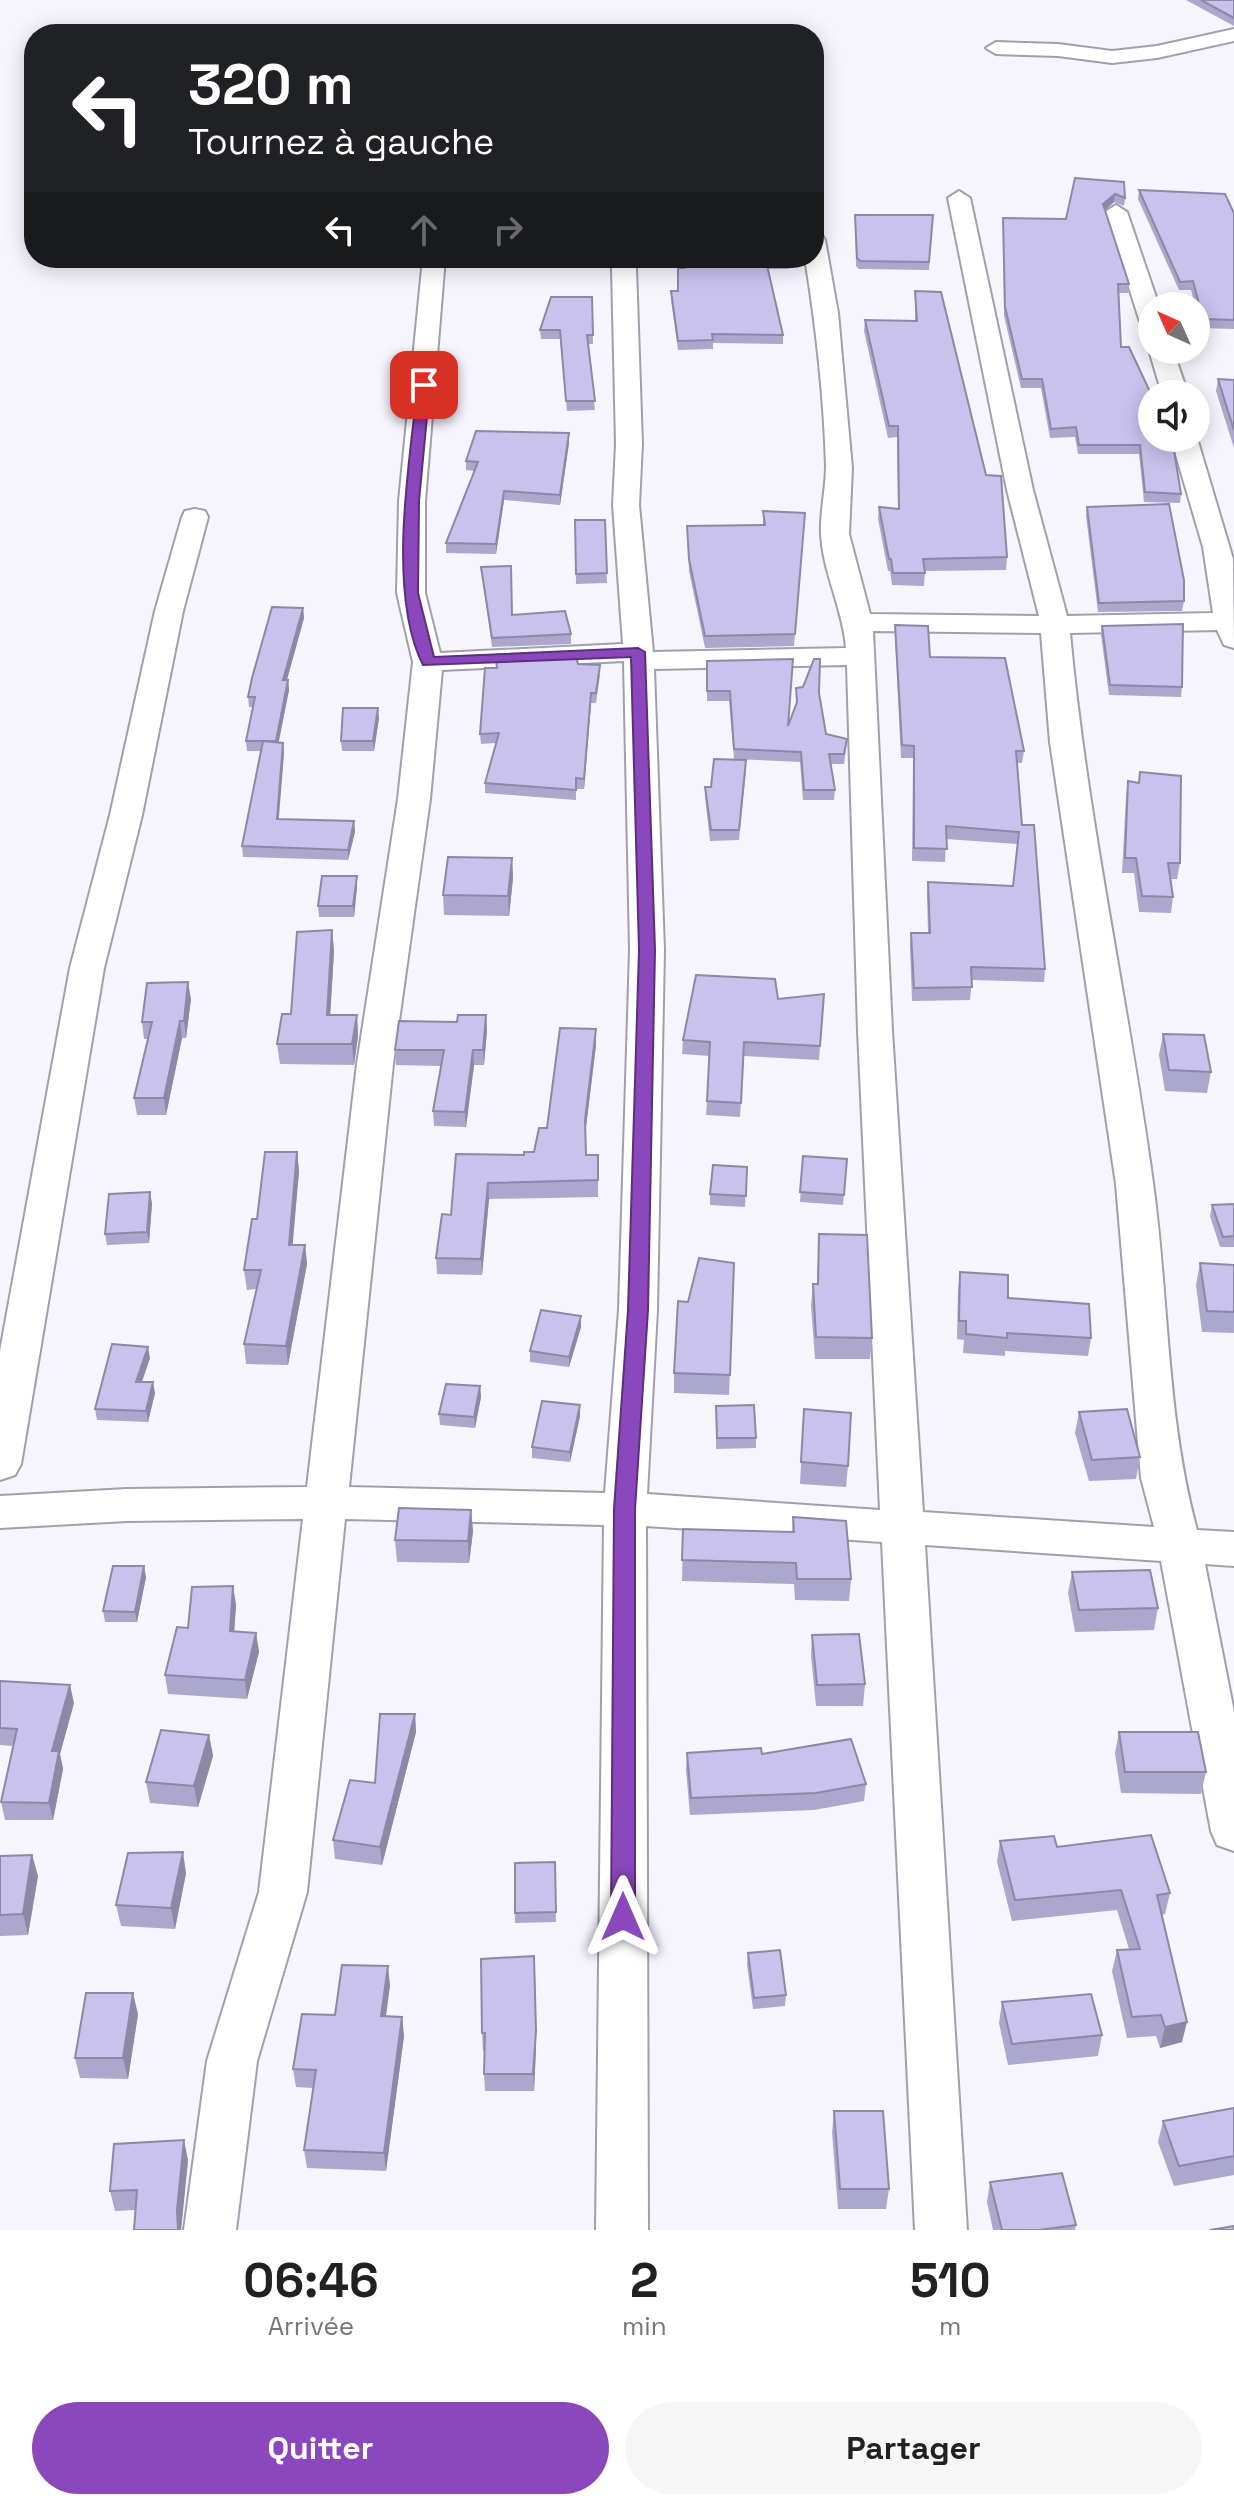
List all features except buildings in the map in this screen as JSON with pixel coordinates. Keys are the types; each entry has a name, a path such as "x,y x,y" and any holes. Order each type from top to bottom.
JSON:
{"street":[{"path":"996,48 1058,50 1112,57 1157,52 1234,35"},
{"path":"959,198 1020,490 1055,625 1065,742 1135,1184 1162,1478 1180,1547 1234,1831"},
{"path":"1116,212 1142,292"},
{"path":"210,2230 232,2061 283,1892 375,1064 414,799 428,662 411,593 412,501 433,268"},
{"path":"622,2230 625,1509 638,1310 647,950 638,656 626,505 629,444 624,268"},
{"path":"819,268 826,313 839,468 835,534 860,639 875,1031 941,2230"},
{"path":"428,662 638,656 1055,625 1231,630 1216,546 1186,452"},
{"path":"0,1464 87,968 126,815 169,611 195,517"},
{"path":"0,1512 127,1505 326,1503 625,1509 1234,1549"}],"route":[{"path":"424,385 412,501 411,593 428,662 638,652 647,950 638,1310 625,1509 623,1917"}]}
